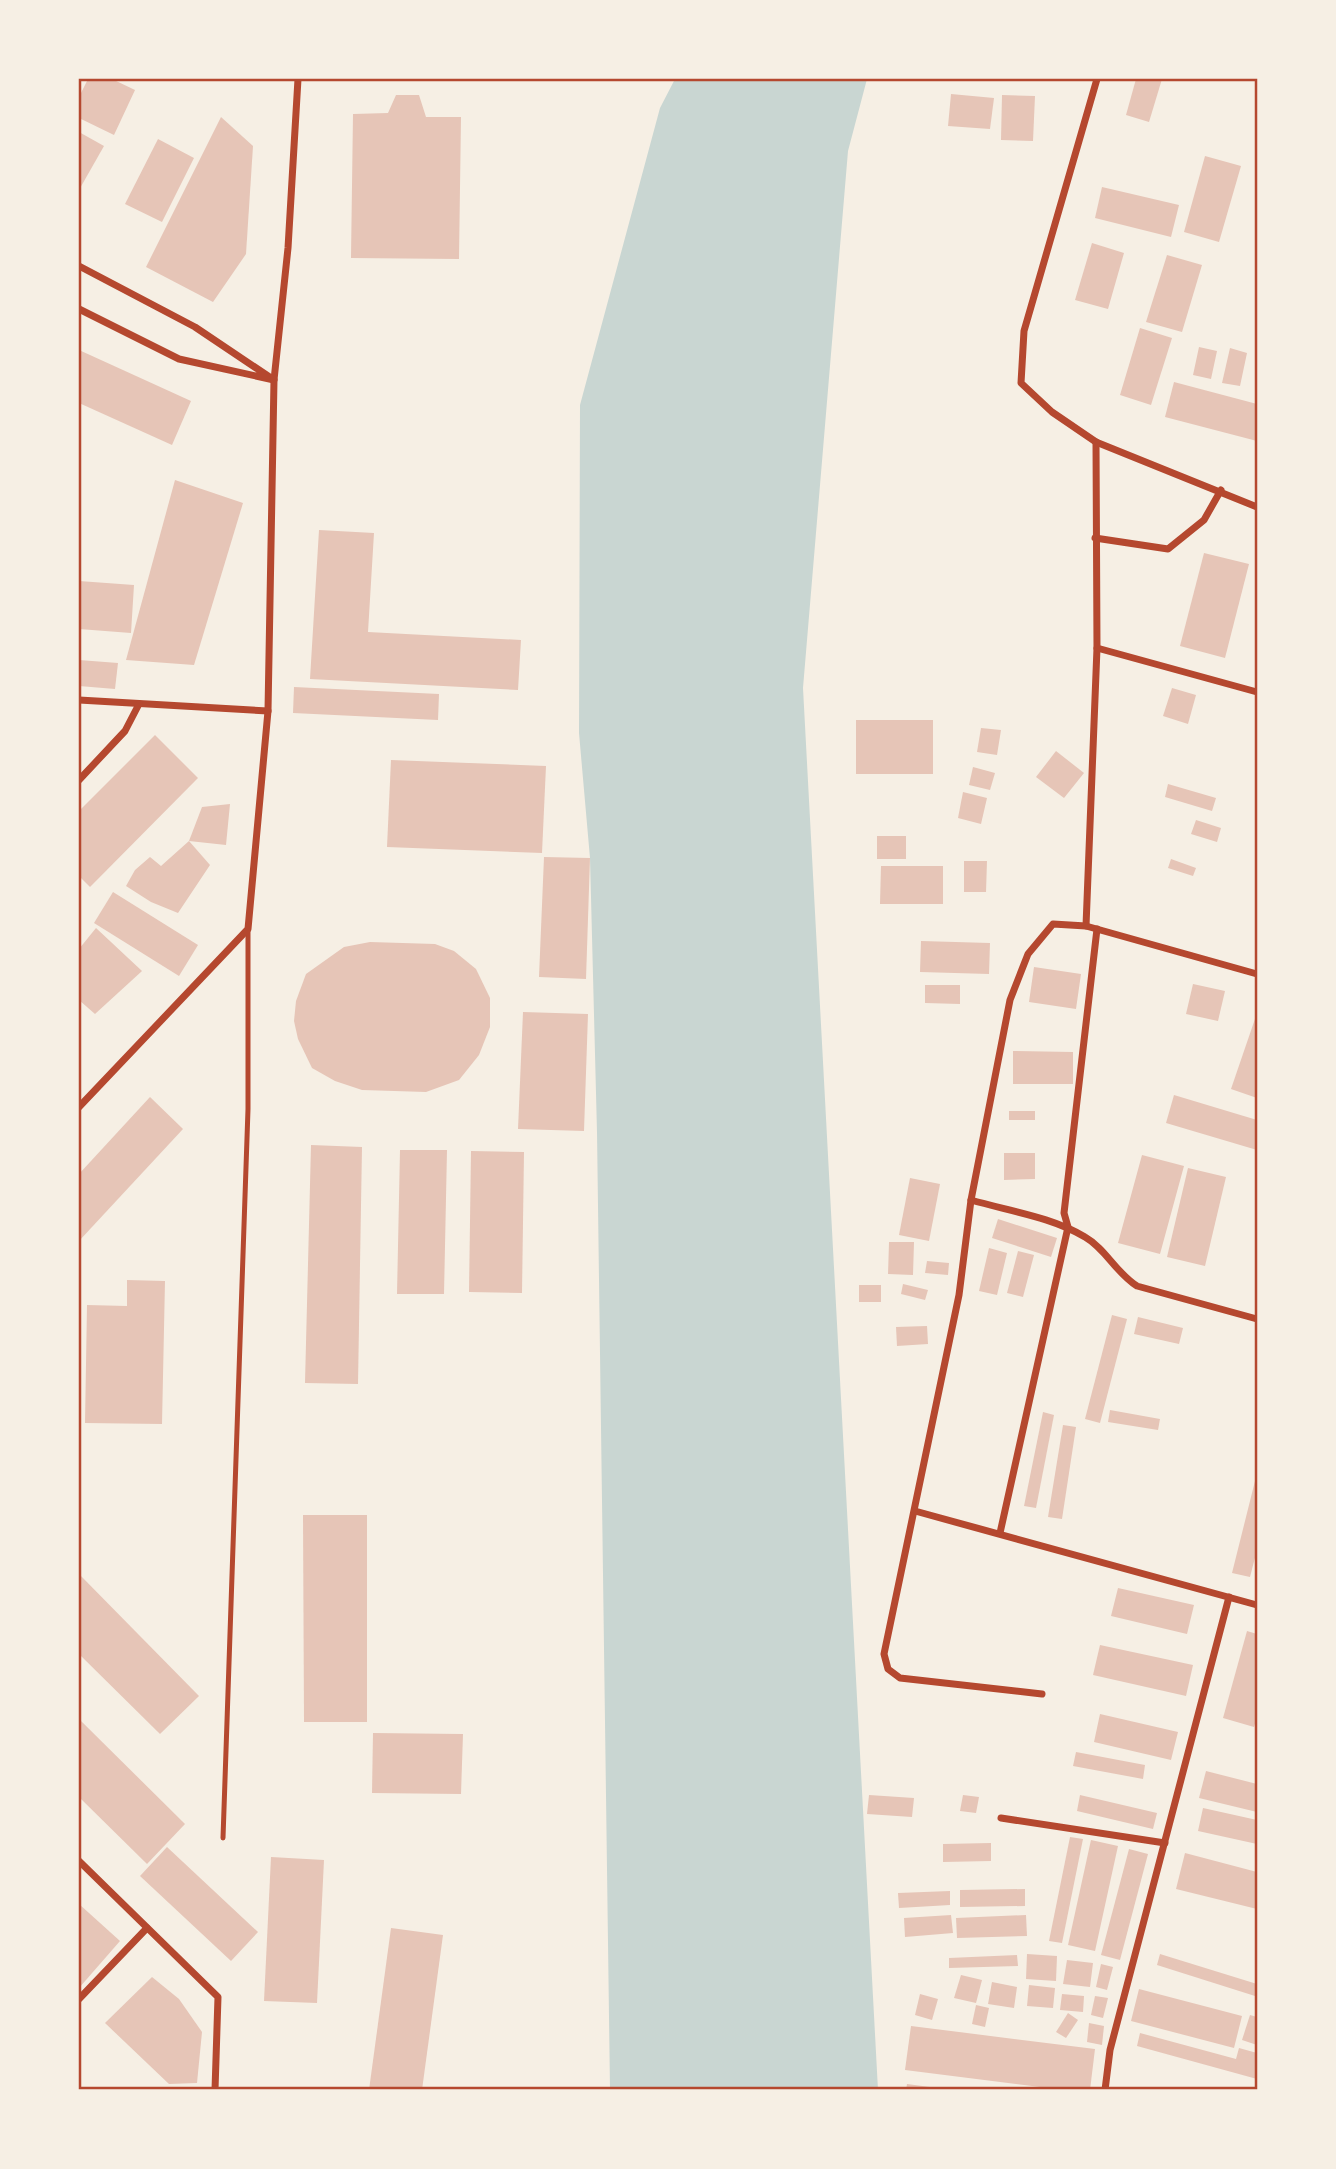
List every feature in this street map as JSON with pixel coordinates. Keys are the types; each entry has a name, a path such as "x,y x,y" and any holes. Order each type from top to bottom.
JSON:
{"street":[{"path":"79,1107 248,929 268,711 274,380 288,248 298,79"},
{"path":"1097,79 1024,331 1021,383 1052,412 1096,442 1221,490 1257,507"},
{"path":"79,266 195,327 274,380"},
{"path":"79,309 179,359 274,380"},
{"path":"1087,926 1097,648 1096,442"},
{"path":"1095,538 1168,549 1204,520 1221,490"},
{"path":"1097,648 1257,692"},
{"path":"79,700 268,711"},
{"path":"79,780 125,731 139,704"},
{"path":"1042,1694 900,1678 888,1669 884,1654 958,1295 971,1200 1010,1000 1028,954 1053,924 1087,926 1257,974"},
{"path":"1000,1533 1068,1227 1064,1213 1097,929"},
{"path":"971,1200 1068,1227 1087,1237 1126,1279 1137,1286 1257,1319"},
{"path":"915,1511 1257,1605"},
{"path":"1105,2090 1110,2050 1229,1597"},
{"path":"1001,1818 1165,1843"},
{"path":"79,1861 218,1997 215,2090"},
{"path":"79,1999 147,1928"}],"lane":[{"path":"223,1838 247,1123 248,929"}],"shaded area":[{"path":"675,79 867,79 848,151 803,688 878,2090 610,2090 597,1132 590,858 579,733 580,405 660,108"}],"building":[{"path":"88,79 112,79 135,90 114,135 79,118 79,97"},
{"path":"1136,79 1162,79 1149,122 1126,115"},
{"path":"951,94 994,98 990,129 948,126"},
{"path":"396,95 419,95 426,117 461,117 459,259 351,258 353,114 388,113"},
{"path":"1002,95 1035,96 1033,141 1001,140"},
{"path":"221,117 253,146 246,254 213,302 146,267"},
{"path":"79,132 104,146 79,190"},
{"path":"158,139 194,158 162,222 125,204"},
{"path":"1205,156 1241,166 1219,242 1184,232"},
{"path":"1102,187 1179,205 1171,237 1095,218"},
{"path":"1092,243 1124,253 1108,309 1075,300"},
{"path":"1167,255 1202,265 1182,332 1146,322"},
{"path":"1140,328 1172,338 1151,405 1120,395"},
{"path":"1199,347 1217,351 1211,379 1193,375"},
{"path":"1230,348 1247,353 1240,386 1222,383"},
{"path":"79,350 191,401 172,445 79,403"},
{"path":"1174,382 1257,404 1257,441 1165,417"},
{"path":"175,480 243,503 194,665 126,660"},
{"path":"319,530 374,533 368,632 521,640 518,690 310,679"},
{"path":"1204,553 1249,564 1225,658 1180,646"},
{"path":"79,581 134,585 131,633 79,629"},
{"path":"79,660 118,663 115,689 79,686"},
{"path":"294,687 439,694 438,720 293,713"},
{"path":"1172,688 1196,695 1188,724 1163,716"},
{"path":"856,720 933,720 933,774 856,774"},
{"path":"981,728 1001,730 997,755 977,752"},
{"path":"155,735 198,778 90,887 79,876 79,811"},
{"path":"1056,751 1084,773 1064,798 1036,777"},
{"path":"391,760 546,766 542,853 387,847"},
{"path":"973,767 995,773 990,790 969,785"},
{"path":"1168,784 1216,798 1212,811 1165,797"},
{"path":"963,792 987,798 981,824 958,818"},
{"path":"230,804 226,845 189,841 202,807"},
{"path":"1196,820 1221,828 1217,842 1191,834"},
{"path":"877,836 906,836 906,859 877,859"},
{"path":"189,841 210,865 178,913 151,902 126,886 135,870 150,857 161,866"},
{"path":"544,857 590,858 586,979 539,977"},
{"path":"1171,859 1196,868 1193,876 1168,868"},
{"path":"964,861 987,861 986,892 964,892"},
{"path":"881,866 943,866 943,904 880,904"},
{"path":"113,892 198,945 179,976 94,923"},
{"path":"96,928 142,971 95,1014 79,1000 79,949"},
{"path":"921,941 990,943 989,974 920,972"},
{"path":"370,942 435,944 454,951 476,969 490,998 490,1027 479,1055 459,1080 426,1092 362,1090 335,1081 312,1068 298,1039 294,1021 296,1001 306,974 344,947"},
{"path":"1034,967 1081,974 1076,1009 1029,1002"},
{"path":"1193,984 1225,991 1218,1021 1186,1014"},
{"path":"925,985 960,985 960,1004 925,1003"},
{"path":"523,1012 588,1014 584,1131 518,1129"},
{"path":"1257,1013 1257,1098 1231,1089"},
{"path":"1013,1051 1073,1052 1073,1084 1013,1084"},
{"path":"1174,1095 1257,1120 1257,1150 1166,1123"},
{"path":"150,1097 183,1129 79,1241 79,1174"},
{"path":"1009,1111 1035,1111 1035,1120 1009,1120"},
{"path":"311,1145 362,1147 358,1384 305,1383"},
{"path":"400,1150 447,1150 444,1294 397,1294"},
{"path":"471,1151 524,1152 522,1293 469,1292"},
{"path":"1004,1153 1035,1153 1035,1179 1004,1180"},
{"path":"1142,1155 1184,1166 1160,1254 1118,1243"},
{"path":"1188,1168 1226,1177 1205,1266 1167,1257"},
{"path":"910,1178 940,1184 929,1241 899,1235"},
{"path":"998,1219 1057,1238 1051,1257 992,1238"},
{"path":"889,1242 914,1242 913,1275 888,1274"},
{"path":"989,1248 1007,1253 997,1295 979,1291"},
{"path":"1018,1251 1034,1255 1023,1297 1007,1293"},
{"path":"927,1261 949,1263 948,1275 925,1273"},
{"path":"127,1280 165,1281 162,1424 85,1423 87,1305 127,1306"},
{"path":"903,1284 928,1290 925,1300 901,1294"},
{"path":"859,1285 881,1285 881,1302 859,1302"},
{"path":"1112,1315 1127,1319 1100,1423 1085,1419"},
{"path":"1138,1317 1183,1328 1179,1344 1134,1334"},
{"path":"927,1326 928,1344 897,1346 896,1327"},
{"path":"1110,1410 1160,1419 1158,1430 1108,1422"},
{"path":"1043,1412 1054,1415 1036,1508 1024,1506"},
{"path":"1063,1425 1076,1427 1062,1519 1048,1517"},
{"path":"1256,1477 1257,1550 1250,1577 1232,1573"},
{"path":"303,1515 367,1515 367,1722 304,1722"},
{"path":"79,1574 199,1696 160,1734 79,1654"},
{"path":"1118,1588 1194,1605 1187,1634 1111,1616"},
{"path":"1247,1631 1257,1634 1257,1717 1254,1727 1223,1718"},
{"path":"1100,1645 1193,1665 1186,1696 1093,1675"},
{"path":"1100,1714 1178,1732 1171,1760 1094,1742"},
{"path":"79,1719 185,1824 147,1864 79,1797"},
{"path":"373,1733 463,1734 461,1794 372,1793"},
{"path":"1076,1752 1145,1765 1143,1779 1073,1766"},
{"path":"1206,1771 1257,1784 1257,1812 1199,1798"},
{"path":"869,1795 914,1798 912,1817 867,1814"},
{"path":"963,1795 979,1797 976,1813 960,1811"},
{"path":"1080,1795 1157,1813 1153,1829 1077,1811"},
{"path":"1203,1808 1257,1820 1257,1844 1198,1831"},
{"path":"1070,1837 1083,1839 1062,1943 1049,1941"},
{"path":"1091,1840 1118,1846 1095,1951 1068,1945"},
{"path":"991,1843 991,1861 943,1862 943,1844"},
{"path":"167,1847 258,1932 231,1961 140,1876"},
{"path":"1129,1849 1148,1854 1120,1960 1101,1955"},
{"path":"1185,1853 1257,1872 1257,1909 1176,1889"},
{"path":"271,1857 324,1860 317,2003 264,2001"},
{"path":"1025,1889 1025,1906 960,1907 960,1890"},
{"path":"950,1891 950,1905 899,1908 898,1893"},
{"path":"79,1904 120,1941 79,1988"},
{"path":"951,1915 953,1933 905,1937 904,1918"},
{"path":"1026,1915 1027,1936 957,1938 956,1918"},
{"path":"391,1928 443,1935 422,2090 369,2090"},
{"path":"1027,1954 1057,1956 1056,1981 1026,1979"},
{"path":"1160,1954 1257,1984 1255,1996 1157,1965"},
{"path":"1017,1955 1018,1966 949,1968 949,1958"},
{"path":"1067,1960 1093,1963 1090,1987 1063,1984"},
{"path":"1101,1964 1113,1967 1107,1990 1096,1987"},
{"path":"961,1975 982,1980 976,2003 954,1998"},
{"path":"152,1977 179,1999 202,2032 197,2083 169,2084 105,2023"},
{"path":"992,1982 1017,1987 1014,2008 988,2004"},
{"path":"1029,1985 1055,1988 1053,2008 1027,2006"},
{"path":"1139,1989 1242,2016 1234,2048 1131,2021"},
{"path":"920,1994 938,1999 932,2020 915,2015"},
{"path":"1062,1994 1084,1996 1083,2012 1060,2010"},
{"path":"1095,1996 1108,1998 1103,2018 1091,2015"},
{"path":"976,2005 989,2008 985,2027 972,2024"},
{"path":"1068,2013 1078,2020 1066,2038 1056,2032"},
{"path":"1250,2015 1257,2017 1257,2045 1242,2040"},
{"path":"1089,2023 1104,2026 1102,2045 1087,2042"},
{"path":"911,2026 1095,2049 1090,2090 1064,2090 905,2070"},
{"path":"1140,2033 1236,2059 1239,2048 1257,2053 1257,2079 1137,2046"},
{"path":"907,2084 945,2089 945,2090 906,2090"}]}
